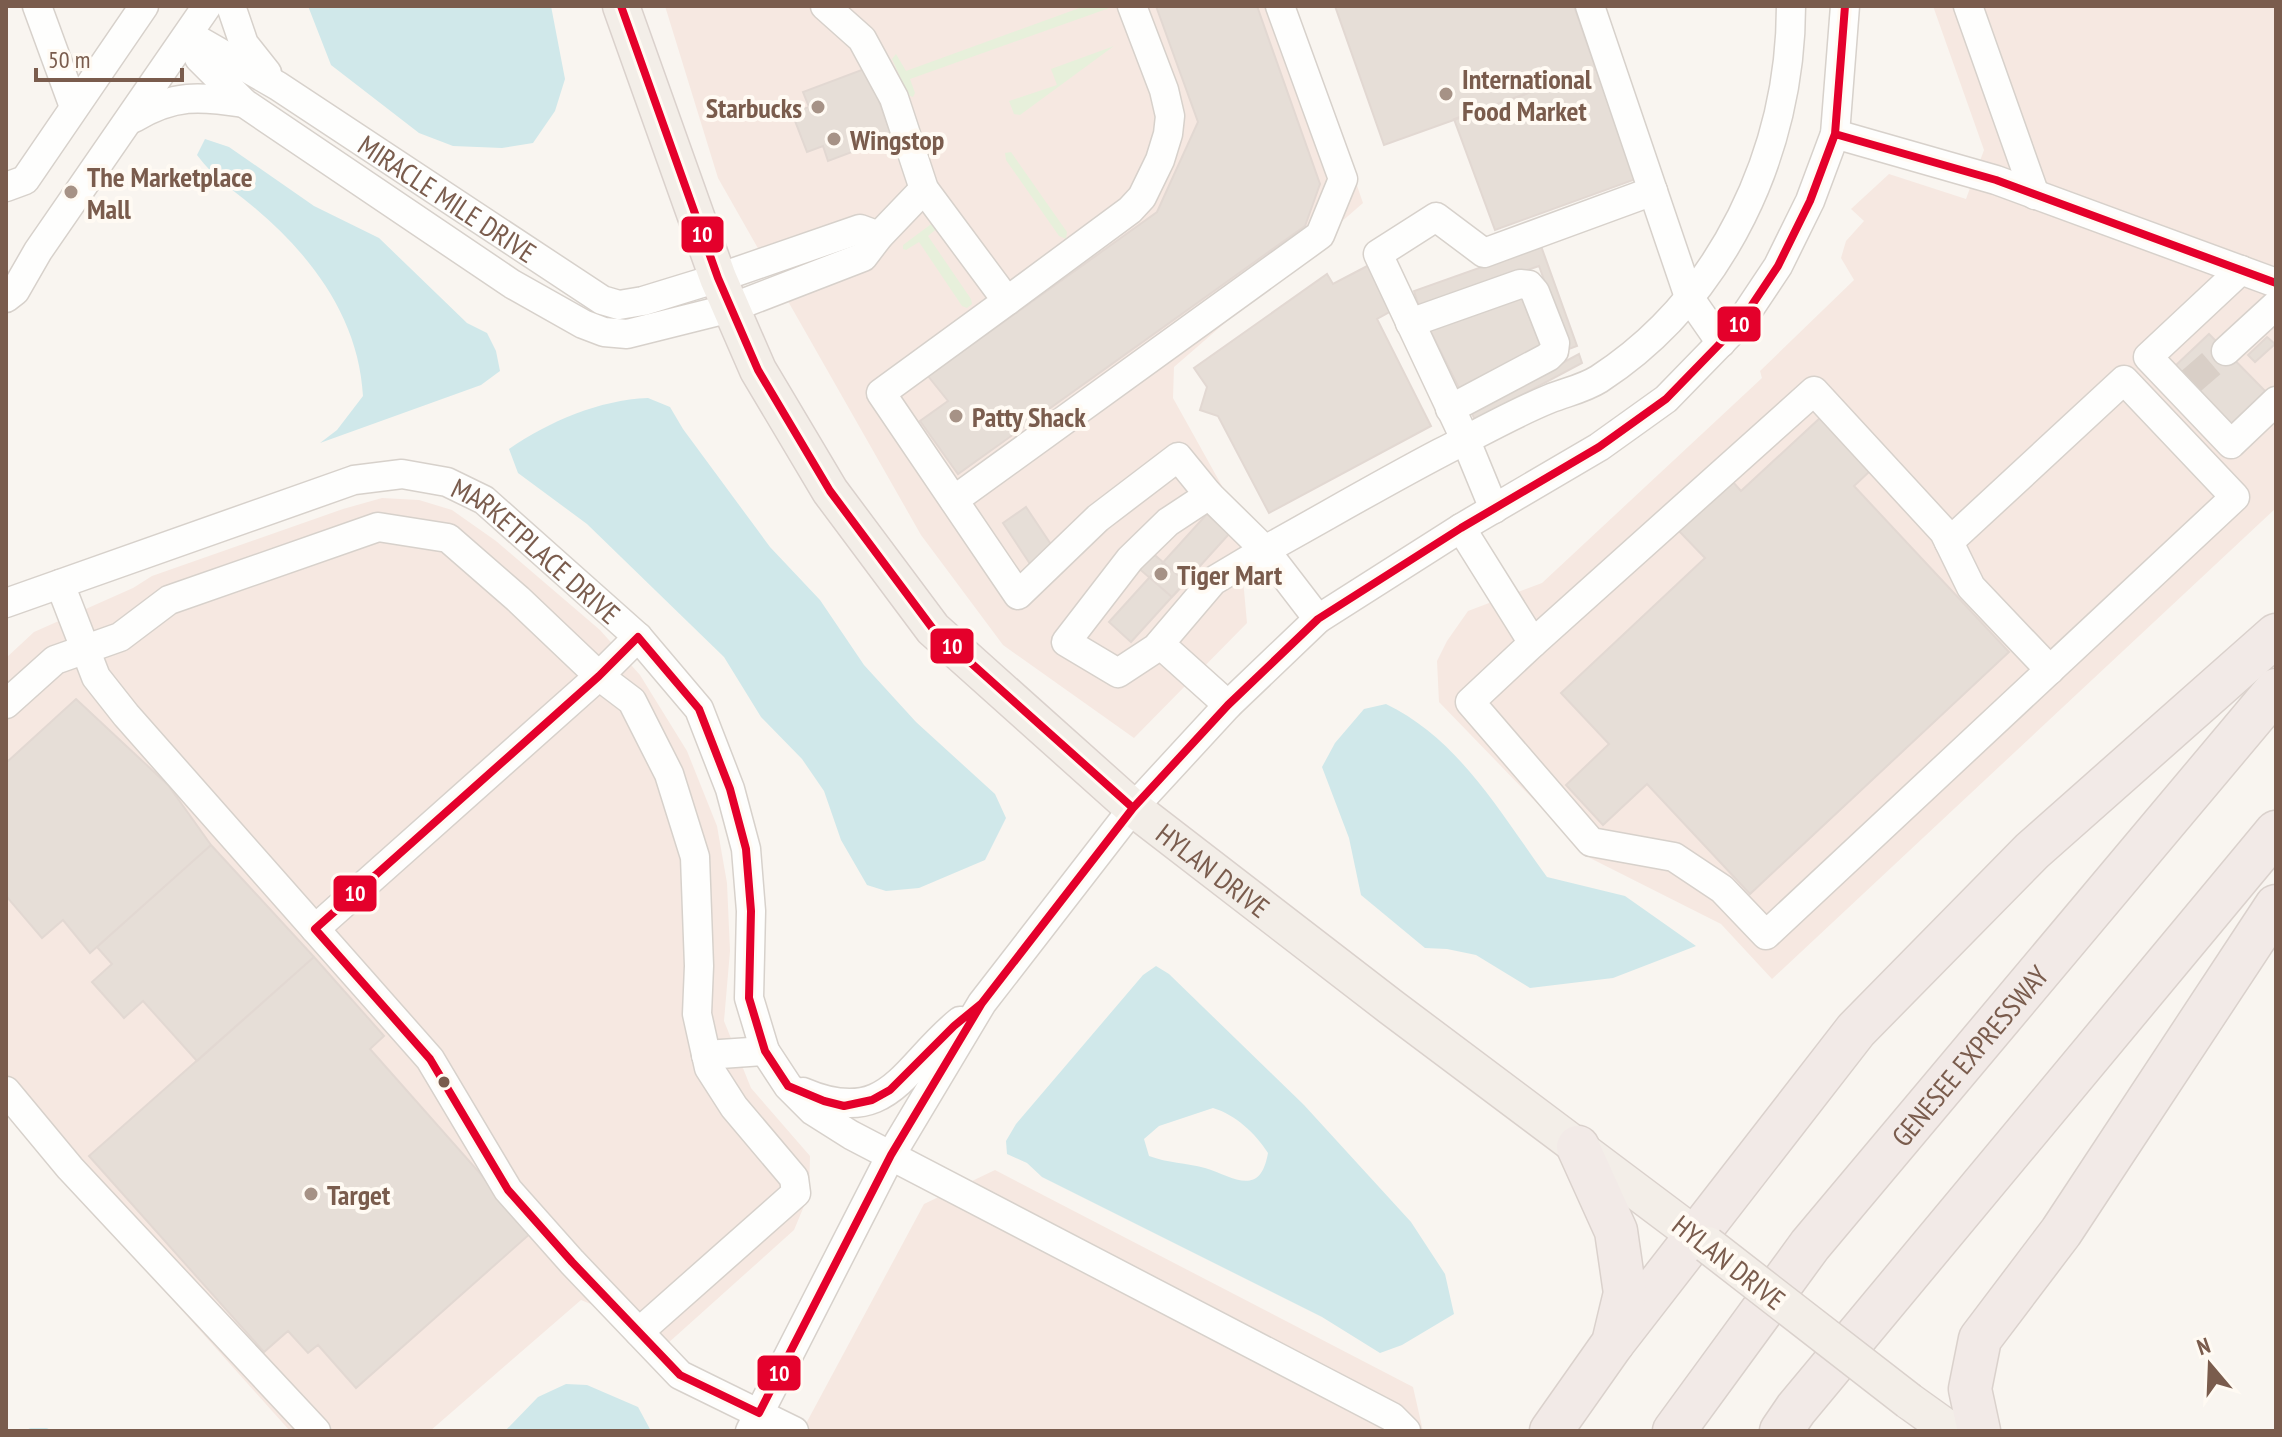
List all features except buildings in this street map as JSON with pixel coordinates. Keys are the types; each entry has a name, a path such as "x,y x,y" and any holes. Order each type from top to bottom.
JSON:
{"highway":[{"path":"1551,1431 1613,1343 1702,1240 1856,1030 2032,851 2276,635"},
{"name":"GENESEE EXPRESSWAY","path":"1674,1431 1810,1245 2276,690"},
{"path":"1787,1424 2276,832"},
{"path":"1979,1431 1970,1389 1980,1339 2061,1232 2276,906"},
{"path":"1578,1147 1616,1231 1625,1293 1613,1343"}],"main road":[{"name":"HYLAN DRIVE","path":"621,6 724,293 758,370 822,479 933,629 1133,808 1951,1431"}],"street":[{"path":"37,6 74,107"},
{"path":"6,187 25,180 144,6"},
{"path":"6,298 15,291 38,251 207,6"},
{"path":"231,6 244,44 278,86"},
{"path":"825,6 862,39 894,98 924,189 1007,301"},
{"path":"1132,6 1169,107 1168,134 1142,197 1130,210 881,393 1018,595 1098,518 1178,457 1209,495 1265,550 1318,619"},
{"path":"954,500 1320,235 1343,179 1280,6"},
{"path":"1590,6 1689,297 1721,343"},
{"path":"1209,495 1168,522 1130,559 1066,642 1118,673 1160,644 1213,581 1466,441 1548,399 1599,379 1659,331 1689,297 1739,224 1766,165 1783,103 1791,38 1791,6"},
{"path":"755,1422 891,1155 982,1003 1133,808 1228,705 1318,619 1461,528 1599,447 1666,399 1740,323 1778,266 1810,201 1835,134 1845,6"},
{"path":"1968,6 2035,195"},
{"path":"188,35 199,58 244,103 512,284 583,324 604,332 627,334 724,293 860,229 879,236 924,189"},
{"name":"MIRACLE MILE DRIVE","path":"188,35 278,86 602,300 619,305 724,293"},
{"path":"128,122 155,105 196,96 244,103"},
{"path":"1835,134 1996,180 2276,283"},
{"path":"1494,509 1466,441 1378,254 1436,217 1484,253 1653,191"},
{"path":"2241,270 2148,357 2185,386 2231,444 2276,401"},
{"path":"1410,323 1520,284 1529,285 1535,292 1555,343 1554,351 1450,409"},
{"path":"2226,351 2276,305"},
{"path":"1949,542 2124,380 2235,497 2050,670 1766,935 1722,889 1674,857 1591,842 1470,702 1814,391 1944,532 1971,587 2050,670"},
{"name":"MARKETPLACE DRIVE","path":"6,603 354,480 402,474 447,482 484,500 638,637 699,709 730,789 746,849 751,911 749,998 765,1051 788,1086 813,1111 851,1135 1392,1417 1406,1431"},
{"path":"6,704 55,660 120,637 169,600 378,527 448,538 599,676 632,701 669,774 695,857 699,966 697,1014 709,1068 734,1107 794,1178 796,1193 639,1332"},
{"path":"1461,528 1533,643"},
{"path":"60,584 96,677 126,715 430,1059 508,1190 680,1375 755,1422 794,1431"},
{"path":"315,929 599,676 638,637"},
{"path":"1160,644 1228,705"},
{"path":"788,1086 844,1106 872,1100 890,1090 954,1026 982,1003"},
{"path":"706,1055 765,1051"},
{"path":"6,1091 70,1168 316,1431"}],"shaded area":[{"path":"665,6 1295,6 1363,203 1174,367 1173,398 1237,513 1247,623 1134,738 1003,645 921,535 718,178"},
{"path":"1933,6 2276,6 2276,508 1772,979 1721,924 1590,858 1439,702 1437,661 1468,611 1542,583 1762,378 1760,371 1854,280 1841,258 1846,241 1864,221 1851,209 1889,174 1966,199 1984,150"},
{"path":"382,498 419,500 452,510 496,541 600,630 640,675 687,751 717,826 727,883 730,951 724,1021 751,1088 810,1156 809,1194 794,1230 647,1362 600,1308 581,1300 430,1431 290,1431 6,1114 6,658 34,632 133,588 152,576"},
{"path":"995,1170 1413,1387 1423,1431 802,1431 924,1204"}],"green space":[{"path":"1085,6 1115,6 910,79 915,93 913,97 908,95 892,59 896,54 906,71"},
{"path":"1114,46 1020,115 1014,114 1009,101 1057,85 1051,69"},
{"path":"1011,152 1067,232 1066,239 1059,236 1006,160 1005,153"},
{"path":"934,222 940,226 928,236 971,299 972,304 967,308 962,306 919,242 903,249 903,245"}],"water":[{"path":"308,6 551,6 565,79 555,111 533,143 502,148 453,146 419,133 331,65"},
{"path":"205,139 229,147 314,206 379,238 467,323 487,333 496,351 500,371 481,385 320,443 337,430 363,396 353,341 314,269 277,228 218,178 197,155"},
{"path":"648,398 670,407 770,547 820,600 864,665 916,722 995,794 1006,818 985,860 919,888 886,891 867,885 841,840 824,791 802,759 761,717 724,657 587,524 518,473 509,449 525,439 558,421 593,408"},
{"path":"1386,704 1412,719 1457,758 1477,780 1547,877 1625,896 1696,946 1613,978 1530,988 1476,955 1425,948 1361,895 1349,838 1322,767 1335,743 1364,709"},
{"path":"1156,966 1169,974 1304,1105 1411,1222 1445,1274 1454,1314 1402,1345 1380,1353 1322,1317 1042,1177 1027,1163 1007,1154 1006,1141 1016,1124 1143,975","holes":["1213,1108 1244,1126 1268,1153 1259,1176 1244,1181 1205,1168 1149,1156 1144,1139 1159,1126"]},
{"path":"566,1384 587,1385 638,1407 651,1431 505,1431 538,1397"}],"waterway":[{"path":"31,1431 46,1431"}],"tunnel":[{"path":"2190,382 2226,351"}],"transit line":[{"name":"10","path":"621,6 718,278 758,370 830,491 933,629 1133,808"},
{"name":"10","path":"982,1003 1133,808 1228,705 1318,619 1461,528 1599,447 1666,399 1740,323 1778,266 1810,201 1835,134 1845,6"},
{"name":"10","path":"1835,134 1996,180 2276,283"},
{"name":"10","path":"638,637 699,709 730,789 746,849 751,911 749,998 765,1051 788,1086 844,1106 872,1100 890,1090 954,1026 982,1003 891,1155 759,1413 680,1375 572,1262 508,1190 430,1059 315,929 599,676 638,637"}],"place":[{"name":"International Food Market","path":"1446,94"},
{"name":"Starbucks","path":"818,107"},
{"name":"Wingstop","path":"834,139"},
{"name":"The Marketplace Mall","path":"71,192"},
{"name":"Patty Shack","path":"956,416"},
{"name":"Tiger Mart","path":"1161,574"},
{"name":"Target","path":"311,1194"}]}
